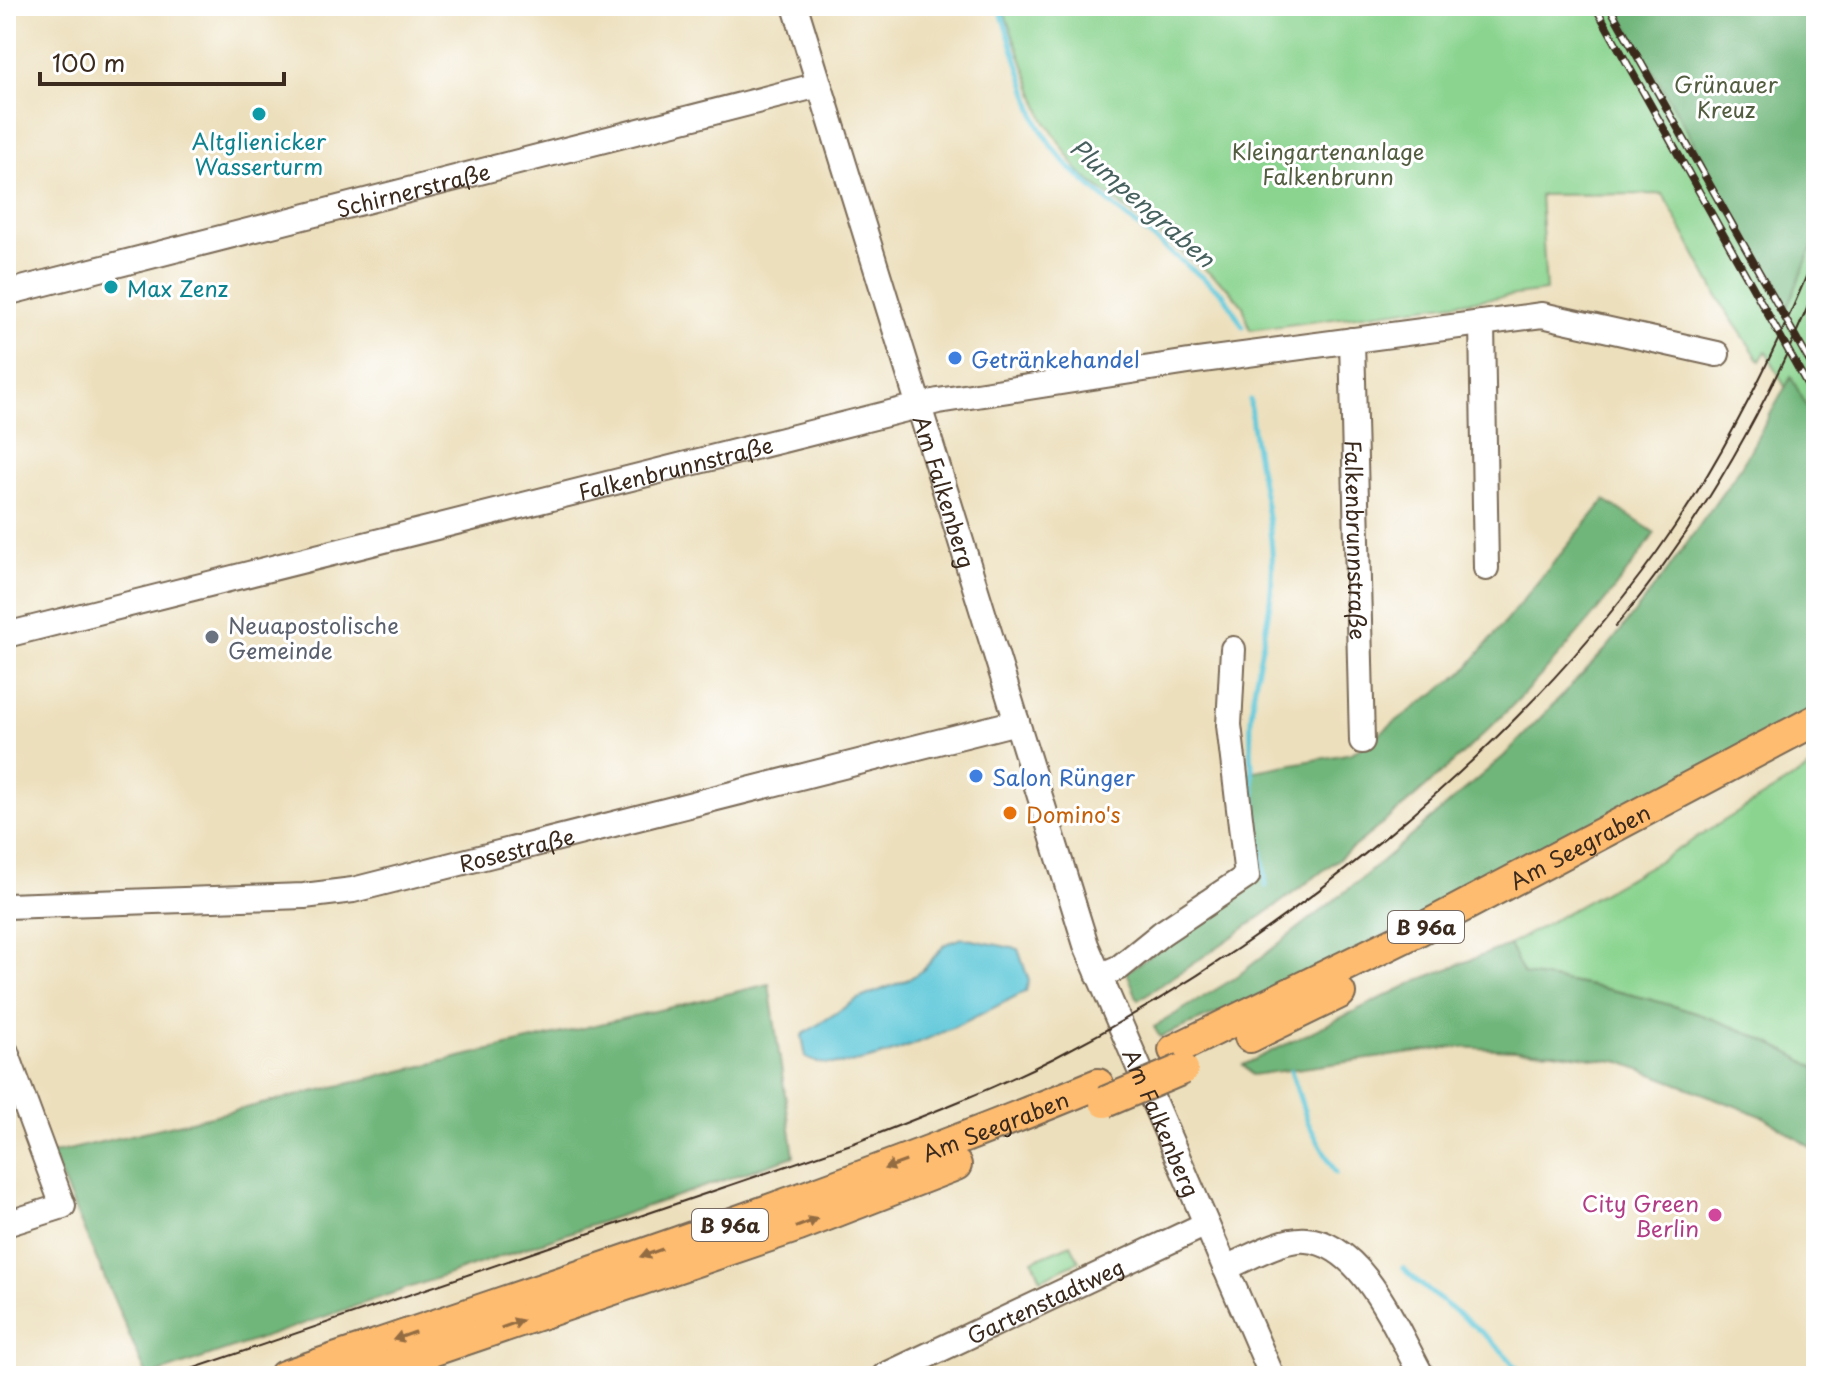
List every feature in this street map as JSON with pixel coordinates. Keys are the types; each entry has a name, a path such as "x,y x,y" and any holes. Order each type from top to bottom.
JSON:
{"main road":[{"name":"B 96a","path":"1679,804 1816,720"},
{"name":"B 96a","path":"1679,804 1816,741"},
{"name":"Am Seegraben","path":"358,1376 799,1226 1179,1060 1406,937 1679,804"},
{"name":"Am Seegraben","path":"284,1376 650,1253 1101,1093"}],"street":[{"name":"Am Falkenberg","path":"795,6 1099,976 1272,1376"},
{"name":"Schirnerstraße","path":"6,293 819,85"},
{"name":"Falkenbrunnstraße","path":"6,635 919,404 1542,315 1717,354"},
{"path":"1482,323 1486,568"},
{"name":"Falkenbrunnstraße","path":"1352,340 1362,741"},
{"path":"1099,976 1120,967 1162,933 1247,876 1229,725 1233,649"},
{"name":"Rosestraße","path":"6,906 304,896 353,890 1017,722"},
{"path":"6,1052 63,1206 6,1224"},
{"name":"Gartenstadtweg","path":"884,1376 1206,1224"},
{"path":"1225,1268 1275,1247 1305,1240 1335,1248 1353,1262 1371,1286 1422,1376"}],"green space":[{"name":"Kleingartenanlage Falkenbrunn","path":"1002,6 1816,6 1816,445 1766,351 1760,361 1724,308 1663,194 1540,195 1546,291 1250,330 1243,306 1226,286 1080,173 1044,119"},
{"name":"Grünauer Kreuz","path":"1616,6 1816,6 1816,237 1788,307"},
{"path":"1791,377 1816,424 1816,709 1302,978 1160,1037 1154,1027 1235,978 1360,880 1504,756 1607,648 1665,574 1741,467"},
{"path":"1605,500 1655,533 1603,604 1546,670 1485,733 1353,848 1283,901 1138,1000 1127,972 1262,876 1244,773 1352,753 1464,672"},
{"path":"1816,764 1816,1068 1747,1033 1675,1006 1600,987 1524,975 1509,945 1664,858"},
{"path":"1509,945 1524,975 1600,988 1675,1006 1747,1033 1816,1068 1816,1151 1764,1117 1621,1062 1553,1052 1456,1047 1252,1075 1243,1065 1419,980"},
{"path":"769,984 794,1156 151,1376 147,1376 51,1154"},
{"path":"1071,1244 1079,1261 1041,1279 1033,1260"}],"water":[{"path":"962,938 1018,949 1029,981 1026,991 949,1029 884,1055 827,1064 806,1058 802,1035 858,999 909,979 924,969 945,944"}],"waterway":[{"name":"Plumpengraben","path":"999,6 1038,124 1052,147 1070,168 1118,210 1224,295 1243,327"},
{"name":"Plumpengraben","path":"1250,400 1272,552 1271,596 1251,721 1253,783 1266,886"},
{"name":"Plumpengraben","path":"1291,1071 1308,1123 1336,1173"},
{"name":"Plumpengraben","path":"1403,1268 1481,1331 1510,1359 1522,1376"}],"tram line":[{"path":"171,1376 854,1143 980,1093 1054,1058 1138,1012 1222,959 1304,901 1384,838 1460,771 1532,701 1598,628 1657,552 1725,445 1764,369 1816,253"},
{"path":"1615,627 1675,548 1729,465 1775,377 1816,287"}],"railway":[{"path":"1595,6 1816,400"},
{"path":"1609,6 1816,373"}],"place":[{"name":"Altglienicker Wasserturm","path":"259,114"},
{"name":"Max Zenz","path":"111,287"},
{"name":"Getränkehandel","path":"955,358"},
{"name":"Neuapostolische Gemeinde","path":"212,637"},
{"name":"Salon Rünger","path":"976,776"},
{"name":"Domino's","path":"1010,813"},
{"name":"City Green Berlin","path":"1715,1215"}]}
